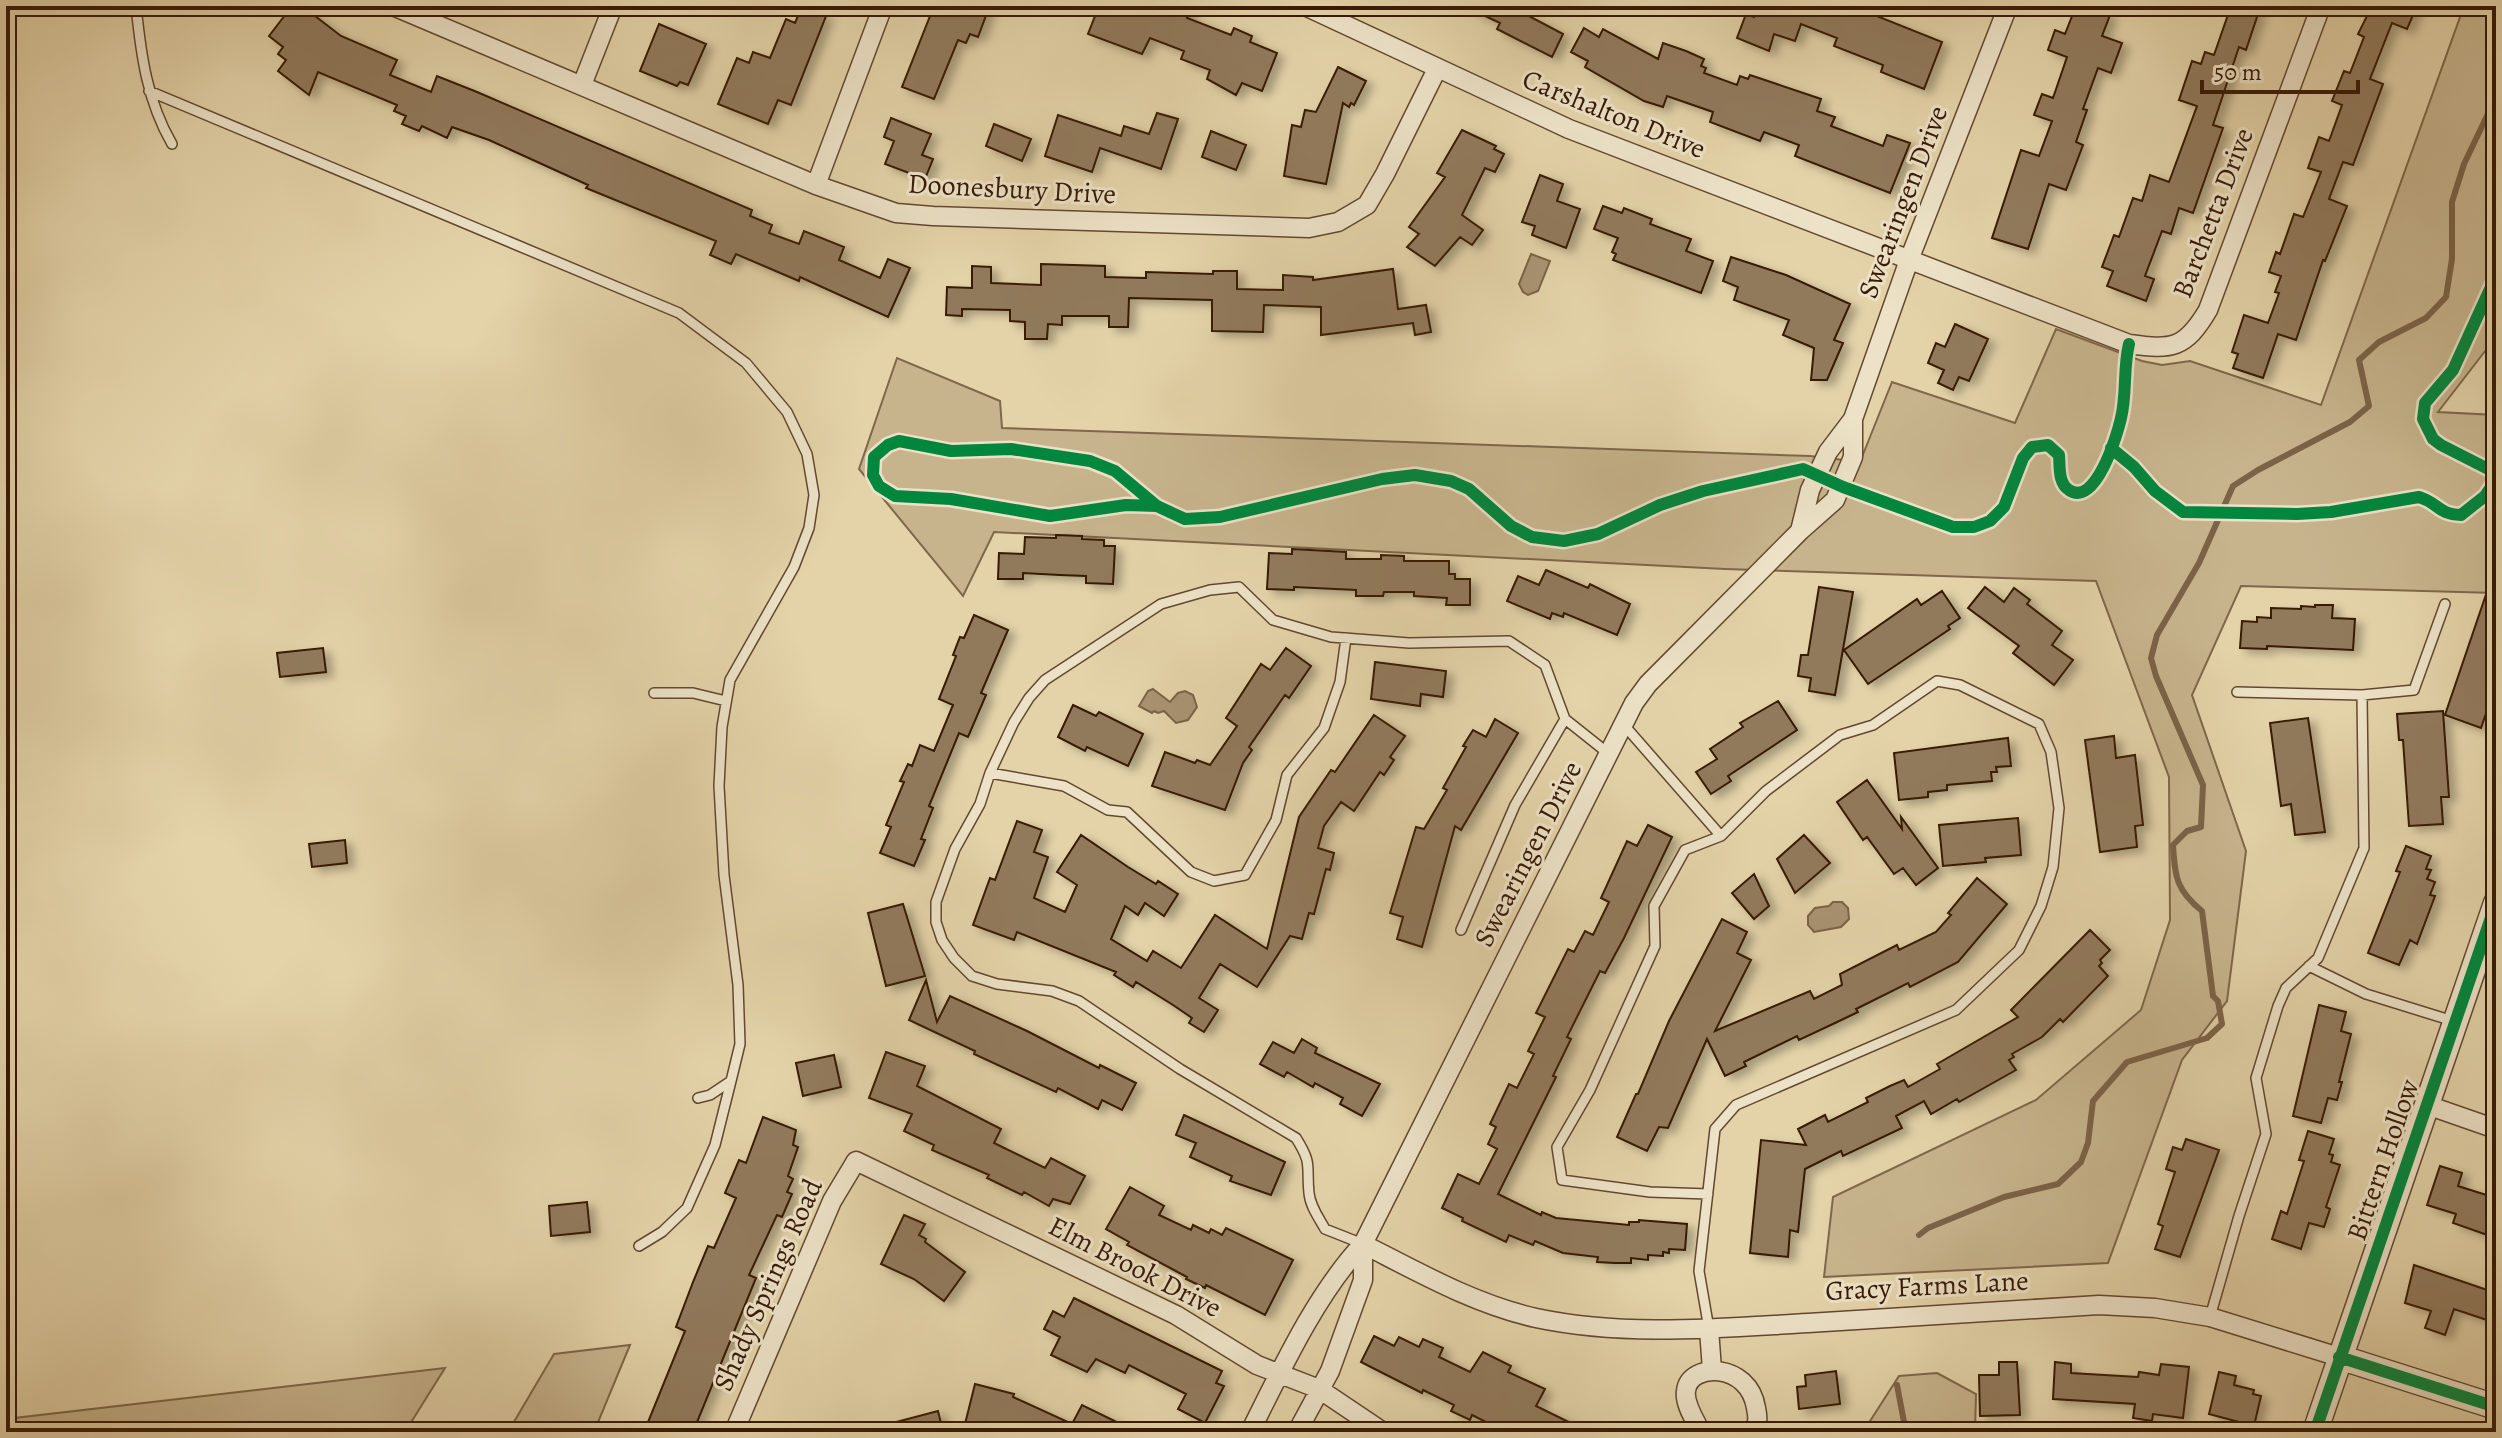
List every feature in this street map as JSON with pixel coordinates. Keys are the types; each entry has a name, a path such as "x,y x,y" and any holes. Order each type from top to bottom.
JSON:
{"street":[{"name":"Doonesbury Drive","path":"393,6 816,185 896,213 933,216 1309,228 1338,222 1367,205 1437,69"},
{"path":"582,85 613,6"},
{"path":"816,185 883,6"},
{"name":"Carshalton Drive","path":"1305,6 1569,129 1909,260"},
{"name":"Barchetta Drive","path":"1909,260 2129,344 2162,348 2175,346 2196,331 2208,310 2321,6"},
{"name":"Swearingen Drive","path":"1800,531 1810,490 1828,452 1853,419 2001,8"},
{"name":"Swearingen Drive","path":"1250,1432 1279,1374 1340,1268 1363,1244 1634,703 1648,684 1800,531 1835,500 1853,457 1853,419"},
{"name":"Bittern Hollow","path":"2315,1432 2496,903"},
{"path":"2427,1105 2496,1129"},
{"name":"Elm Brook Drive","path":"856,1161 1176,1315 1257,1365 1319,1389 1383,1432"},
{"name":"Shady Springs Road","path":"734,1432 832,1201 856,1161"},
{"name":"Swearingen Drive","path":"1297,1432 1330,1371 1363,1280 1363,1244"},
{"name":"Gracy Farms Lane","path":"1363,1244 1440,1284 1482,1301 1534,1317 1578,1325 1637,1330 1709,1329 2099,1305 2155,1308 2210,1317 2496,1407"},
{"path":"1709,1329 1712,1370"},
{"path":"1701,1432 1688,1404 1686,1387 1691,1380 1712,1370 1730,1372 1746,1382 1755,1399 1758,1421 1754,1432"}],"lane":[{"path":"136,6 149,91 160,123 172,144"},
{"path":"149,91 679,313 746,363 787,412 807,454 814,495 809,528 794,567 730,680 722,727 719,786 724,875 738,985 740,1044 715,1145 687,1208 662,1232 639,1246"},
{"path":"1363,1244 1325,1229 1308,1196 1308,1156 1296,1138 1180,1069 1079,1001 1052,991 997,984 972,976 954,958 942,940 936,922 936,902 955,849 980,804 990,773 1014,722 1045,680 1161,604 1210,590 1239,587 1273,620 1331,637 1409,643 1509,641 1545,665 1565,719 1609,754"},
{"path":"2237,692 2362,695 2414,690 2445,604"},
{"path":"990,773 1064,786 1108,810 1127,812 1191,872 1214,881 1245,875 1276,820 1287,775 1324,728 1340,682 1346,638"},
{"path":"1708,1194 1650,1192 1562,1180 1557,1147 1590,1090 1655,946 1654,906 1685,850 1721,836 1766,791 1840,735 1873,725 1937,681 1960,685 2039,724 2051,752 2059,808 2053,867 2041,906 2019,950 1956,1010 1736,1105 1715,1129 1708,1194 1699,1271 1709,1329"},
{"path":"654,693 693,693 726,701"},
{"path":"2210,1317 2266,1134 2256,1078 2286,988 2318,958 2364,848 2362,695"},
{"path":"1461,930 1515,805 1565,719"},
{"path":"1624,725 1721,836"},
{"path":"2309,966 2366,994 2456,1022"},
{"path":"698,1098 710,1095 731,1081"}],"shaded area":[{"path":"2464,6 2496,6 2496,337 2438,412 2496,415 2496,593 2241,586 2192,695 2246,851 2227,1001 2182,1060 2108,1263 1824,1277 1833,1197 2036,1100 2141,1010 2170,920 2169,777 2096,581 1725,569 994,532 963,596 859,469 897,358 1000,401 1002,428 1810,456 1860,462 1892,382 2015,423 2056,329 2142,361 2162,365 2190,361 2321,405"},
{"path":"1531,254 1550,261 1538,291 1528,295 1519,284"},
{"path":"1153,689 1170,702 1178,693 1185,691 1193,695 1197,707 1188,720 1176,723 1164,711 1152,713 1139,706 1148,691"},
{"path":"1833,902 1842,902 1848,908 1849,919 1841,927 1814,932 1808,925 1808,916 1815,908 1829,906"},
{"path":"630,1345 594,1432 508,1432 554,1354"},
{"path":"445,1368 405,1432 6,1432 6,1419"},
{"path":"1937,1373 1976,1394 1975,1432 1863,1432 1899,1376"}],"building":[{"path":"292,6 302,6 341,36 397,60 390,75 431,92 437,76 477,92 752,210 750,216 772,225 769,233 799,244 804,231 844,247 839,260 880,278 888,259 910,268 888,317 800,277 799,281 736,254 731,264 710,255 716,241 586,188 588,185 489,140 452,127 447,138 422,126 419,131 402,124 406,116 394,111 397,105 318,72 309,95 278,71 286,60 278,54 283,47 269,36"},
{"path":"802,6 826,16 791,105 778,100 768,124 718,104 737,58 749,63 753,52 770,58 786,19 795,23"},
{"path":"934,6 977,6 988,10 978,37 970,34 966,43 958,40 934,99 902,87"},
{"path":"1099,6 1192,6 1187,18 1231,35 1234,28 1252,36 1250,42 1277,53 1262,91 1242,83 1236,95 1207,79 1210,70 1181,59 1184,51 1150,38 1142,54 1088,34"},
{"path":"1464,6 1510,6 1563,34 1552,57 1497,29 1500,23"},
{"path":"1758,6 1826,6 1843,13 1845,8 1866,16 1867,12 1942,42 1924,89 1881,72 1883,65 1834,46 1837,38 1801,24 1795,41 1774,34 1769,51 1737,38 1746,14 1754,17"},
{"path":"2076,6 2086,6 2110,15 2102,36 2122,43 2111,73 2098,68 2083,109 2087,110 2076,142 2083,145 2066,190 2049,184 2028,249 1992,238 2021,150 2039,156 2052,121 2034,115 2042,94 2053,98 2067,57 2048,50 2055,30 2065,34"},
{"path":"2231,6 2245,6 2259,11 2246,50 2239,47 2213,125 2223,128 2193,213 2179,208 2171,234 2162,231 2145,276 2154,279 2146,301 2107,286 2113,271 2102,267 2114,235 2119,237 2133,198 2142,201 2150,175 2169,182 2197,106 2179,100 2192,61 2201,64 2205,52 2214,55"},
{"path":"2352,6 2417,6 2407,29 2392,23 2370,79 2383,84 2353,165 2343,162 2329,199 2347,206 2323,260 2296,340 2278,334 2263,378 2233,368 2238,354 2232,352 2244,315 2268,323 2279,293 2275,292 2281,276 2269,272 2276,252 2280,254 2294,214 2303,217 2321,172 2308,168 2319,137 2329,141 2342,105 2332,101 2344,71 2350,73 2364,37 2358,34 2368,14"},
{"path":"659,24 706,44 688,85 680,82 677,86 640,71"},
{"path":"1584,28 1599,37 1603,29 1658,59 1663,43 1686,51 1704,59 1701,66 1706,68 1704,73 1737,85 1740,76 1748,79 1750,75 1821,99 1817,111 1835,117 1831,126 1883,146 1887,135 1910,143 1890,193 1795,156 1799,145 1764,132 1760,141 1710,122 1713,112 1667,96 1663,107 1644,101 1585,67 1588,61 1571,52"},
{"path":"1338,67 1366,81 1354,105 1351,103 1349,107 1343,103 1326,184 1284,176 1292,125 1301,127 1305,110 1316,112"},
{"path":"1157,113 1178,119 1161,169 1100,148 1092,172 1045,156 1058,115 1121,136 1124,126 1149,134"},
{"path":"891,118 931,134 922,155 933,159 925,179 885,164 894,141 884,137"},
{"path":"994,124 1031,139 1022,161 986,146"},
{"path":"1462,130 1496,146 1494,149 1504,154 1495,172 1485,168 1462,215 1483,230 1472,245 1460,237 1435,266 1407,247 1419,234 1409,227 1445,177 1437,173"},
{"path":"1211,131 1246,145 1236,170 1202,157"},
{"path":"1540,175 1563,184 1557,201 1580,209 1566,248 1532,235 1535,226 1522,222"},
{"path":"1603,206 1622,213 1624,208 1652,219 1650,224 1691,239 1686,251 1713,261 1701,293 1613,260 1616,254 1612,252 1618,238 1594,229"},
{"path":"1731,257 1786,275 1850,304 1834,340 1843,343 1827,380 1811,380 1814,348 1783,335 1789,320 1734,300 1738,287 1723,281"},
{"path":"1041,264 1105,266 1105,277 1146,278 1146,272 1213,274 1213,271 1237,271 1237,289 1283,290 1283,275 1313,277 1313,280 1393,269 1398,309 1426,305 1431,332 1415,335 1413,323 1321,335 1321,307 1264,305 1263,332 1212,331 1212,300 1129,298 1128,327 1109,327 1109,316 1062,316 1062,325 1048,324 1047,339 1025,339 1025,322 1010,321 1010,310 962,309 962,316 946,315 947,287 972,288 972,266 991,267 991,283 1041,285"},
{"path":"1955,324 1988,339 1969,381 1959,377 1953,390 1938,383 1944,370 1928,363 1936,343 1945,347"},
{"path":"1056,535 1104,540 1104,546 1115,546 1113,584 1086,583 1086,576 1023,573 1023,579 998,579 999,553 1024,554 1025,537 1056,538"},
{"path":"1292,549 1346,552 1346,559 1381,559 1381,555 1404,556 1404,561 1449,561 1449,574 1455,574 1455,579 1470,579 1470,605 1446,605 1447,598 1414,596 1414,592 1356,596 1356,590 1267,589 1269,553 1292,554"},
{"path":"1546,570 1588,588 1590,584 1630,604 1617,635 1564,613 1563,617 1552,613 1550,619 1507,601 1518,576 1539,585"},
{"path":"2493,574 2496,575 2496,700 2491,699 2481,728 2445,715"},
{"path":"1819,587 1853,592 1835,695 1809,691 1811,678 1798,676 1801,655 1808,655"},
{"path":"1985,587 2004,602 2014,588 2030,600 2027,604 2062,631 2052,645 2073,660 2054,685 2013,653 2019,646 1968,608"},
{"path":"1942,591 1960,618 1948,626 1950,629 1868,684 1844,650 1917,599 1921,605"},
{"path":"2333,605 2332,618 2355,619 2353,650 2267,646 2267,649 2240,648 2242,621 2257,622 2257,617 2271,618 2271,608 2301,609 2301,606"},
{"path":"974,615 1008,630 981,693 986,695 968,737 959,733 929,806 933,808 921,839 925,840 914,866 880,853 891,827 886,825 904,782 900,781 908,764 912,766 920,745 934,751 953,705 939,699 960,637 964,638"},
{"path":"323,648 326,672 280,677 277,653"},
{"path":"1286,648 1311,666 1289,698 1285,695 1249,747 1252,750 1243,763 1225,810 1152,786 1165,752 1210,765 1237,726 1226,718 1261,664 1270,670"},
{"path":"1375,662 1446,671 1443,697 1421,694 1420,706 1371,699"},
{"path":"1778,701 1797,730 1728,776 1731,781 1711,794 1696,772 1717,759 1710,749 1743,727 1740,723"},
{"path":"1073,705 1096,716 1099,712 1143,734 1128,766 1087,747 1085,751 1058,737"},
{"path":"2443,711 2449,797 2441,797 2443,824 2409,826 2403,740 2399,740 2397,714"},
{"path":"1374,715 1405,736 1390,757 1394,760 1384,775 1380,772 1354,811 1341,802 1324,826 1318,848 1334,853 1330,870 1326,869 1314,914 1309,913 1302,939 1290,936 1257,987 1220,964 1199,998 1218,1010 1204,1032 1189,1023 1192,1018 1173,1005 1136,982 1133,987 1114,975 1116,972 1017,932 1014,940 973,925 990,878 995,880 1017,821 1042,830 1034,852 1048,857 1034,898 1065,912 1077,885 1057,872 1081,835 1128,867 1178,894 1164,916 1145,903 1138,915 1125,906 1111,939 1147,961 1153,951 1181,968 1215,915 1267,949 1299,817"},
{"path":"2308,718 2325,832 2295,835 2291,804 2281,806 2270,723"},
{"path":"1495,719 1518,733 1461,830 1455,826 1422,947 1397,939 1403,917 1390,913 1416,827 1424,829 1447,790 1443,788 1473,730 1486,737"},
{"path":"2114,736 2116,758 2135,755 2143,825 2135,826 2137,847 2100,852 2085,740"},
{"path":"2008,738 2011,766 1996,767 1997,772 1991,772 1992,781 1947,785 1947,790 1928,792 1928,797 1899,800 1894,753"},
{"path":"1867,780 1902,829 1901,817 1938,868 1916,885 1903,868 1894,874 1867,837 1863,840 1837,802"},
{"path":"2018,818 2021,855 1943,866 1939,825"},
{"path":"1648,825 1672,837 1624,938 1605,973 1600,971 1567,1037 1571,1039 1553,1076 1556,1077 1498,1194 1541,1215 1542,1212 1556,1218 1629,1225 1629,1222 1639,1220 1687,1224 1685,1250 1669,1249 1669,1253 1663,1252 1663,1256 1648,1255 1648,1260 1631,1258 1631,1263 1615,1263 1597,1262 1598,1257 1563,1253 1535,1241 1533,1245 1509,1235 1506,1242 1442,1208 1458,1174 1479,1184 1497,1149 1488,1144 1496,1127 1490,1124 1509,1084 1517,1088 1534,1054 1528,1051 1545,1017 1536,1013 1568,949 1574,952 1585,931 1593,935 1609,902 1601,898 1627,841 1637,846"},
{"path":"1804,835 1830,863 1795,893 1777,859"},
{"path":"345,840 347,863 312,867 309,844"},
{"path":"2406,846 2431,856 2426,869 2431,870 2427,879 2435,882 2430,895 2435,896 2417,944 2410,940 2399,965 2368,953 2400,872 2396,871"},
{"path":"1754,874 1769,906 1754,919 1732,893"},
{"path":"1977,878 2007,904 1958,962 1910,987 1908,983 1856,1009 1858,1012 1799,1040 1797,1036 1744,1062 1746,1066 1725,1076 1707,1039 1668,1128 1659,1127 1647,1151 1617,1137 1669,1021 1722,919 1747,932 1737,953 1751,960 1715,1031 1810,991 1814,999 1842,985 1840,974 1897,945 1899,950 1936,932"},
{"path":"903,904 925,976 886,986 868,913"},
{"path":"2090,930 2110,950 2100,960 2102,963 2099,966 2108,976 2063,1022 2060,1019 2042,1037 2012,1054 2014,1057 2009,1060 2016,1070 1931,1114 1924,1101 1896,1116 1902,1128 1843,1156 1841,1151 1805,1169 1798,1232 1790,1230 1788,1257 1750,1253 1761,1140 1806,1145 1798,1129 1825,1115 1828,1122 1868,1102 1866,1098 1890,1086 1904,1080 1908,1087 1940,1069 1937,1064 2018,1017 2011,1010"},
{"path":"926,980 937,1022 950,996 1136,1083 1122,1110 1102,1100 1098,1109 1058,1088 1056,1092 909,1020"},
{"path":"2319,1005 2346,1012 2341,1031 2351,1034 2337,1100 2328,1098 2321,1123 2293,1116"},
{"path":"1302,1039 1317,1048 1315,1053 1380,1084 1362,1116 1340,1104 1343,1098 1315,1083 1313,1087 1287,1072 1284,1077 1260,1064 1273,1042 1294,1053"},
{"path":"886,1052 925,1066 917,1086 1001,1129 994,1143 1045,1168 1051,1158 1085,1176 1070,1204 1053,1199 1049,1206 1024,1192 1022,1195 987,1178 989,1175 932,1150 934,1145 904,1131 912,1114 869,1098"},
{"path":"834,1055 841,1087 803,1096 796,1063"},
{"path":"1184,1115 1285,1162 1271,1195 1230,1181 1232,1176 1190,1157 1196,1143 1176,1135"},
{"path":"763,1117 796,1130 793,1145 798,1147 788,1176 793,1179 787,1192 792,1194 782,1217 777,1215 749,1275 756,1278 693,1432 644,1432 685,1331 676,1327 693,1282 708,1246 714,1248 736,1198 725,1193 739,1160 746,1163"},
{"path":"2308,1131 2334,1139 2329,1154 2333,1155 2331,1162 2340,1165 2326,1207 2330,1209 2324,1227 2309,1223 2301,1249 2272,1239 2281,1211 2287,1214 2304,1161 2299,1160"},
{"path":"2186,1139 2219,1150 2180,1257 2155,1249 2163,1226 2158,1224 2175,1172 2166,1169 2173,1147 2182,1150"},
{"path":"2440,1166 2462,1173 2458,1186 2496,1198 2496,1238 2453,1223 2456,1214 2427,1205"},
{"path":"1130,1187 1164,1206 1159,1215 1191,1230 1193,1225 1222,1235 1226,1228 1293,1260 1265,1315 1206,1285 1205,1288 1186,1279 1127,1245 1129,1242 1106,1229"},
{"path":"587,1202 590,1232 551,1236 549,1206"},
{"path":"904,1215 925,1224 919,1235 965,1272 944,1301 914,1279 881,1264"},
{"path":"2414,1265 2496,1293 2496,1323 2454,1309 2445,1335 2425,1328 2431,1311 2405,1303"},
{"path":"1074,1298 1222,1371 1216,1383 1224,1386 1205,1423 1178,1409 1186,1394 1129,1365 1125,1373 1096,1359 1087,1372 1051,1355 1060,1337 1044,1329 1053,1311 1064,1317"},
{"path":"1374,1336 1394,1346 1399,1337 1419,1347 1423,1339 1443,1348 1439,1357 1470,1372 1483,1352 1511,1366 1508,1372 1545,1389 1536,1406 1589,1432 1506,1432 1472,1415 1470,1420 1451,1411 1454,1405 1423,1390 1422,1393 1361,1362"},
{"path":"1999,1362 2017,1362 2020,1415 1980,1416 1979,1375 1999,1375"},
{"path":"2055,1362 2071,1364 2071,1373 2138,1377 2139,1372 2159,1375 2161,1364 2189,1367 2183,1418 2153,1414 2152,1421 2133,1418 2135,1404 2053,1399"},
{"path":"1836,1371 1840,1404 1799,1409 1797,1387 1806,1386 1805,1375"},
{"path":"2219,1372 2236,1376 2234,1385 2254,1390 2253,1394 2261,1396 2254,1426 2209,1414"},
{"path":"975,1384 1014,1394 1013,1397 1072,1424 1082,1405 1137,1432 963,1432"},
{"path":"938,1411 943,1432 881,1432 881,1426"}],"waterway":[{"path":"1919,1235 1928,1228 2004,1197 2058,1184 2081,1162 2088,1143 2093,1101 2127,1062 2207,1038 2222,1024 2218,1001 2213,996 2202,911 2182,889 2176,874 2173,845 2187,831 2201,827 2203,785 2156,676 2151,658 2157,635 2199,563 2233,486 2350,422 2369,406 2359,360 2379,342 2426,318 2446,297 2452,259 2452,202 2464,164 2496,97"},
{"path":"1897,1385 1909,1432"}],"cycle path":[{"path":"2496,276 2453,370 2425,403 2423,419 2433,439 2441,445 2496,473"},
{"path":"1157,506 1126,505 1050,516 951,499 895,496 879,486 873,475 874,457 888,445 899,441 951,451 1011,449 1090,461 1115,471 1157,506 1185,519 1220,517 1382,479 1415,475 1451,481 1469,489 1511,526 1532,537 1564,541 1598,534 1660,505 1703,491 1803,469 1953,527 1974,527 1990,521 2004,507 2023,458 2032,447 2048,445 2059,455 2061,479 2069,490 2079,493 2096,480 2110,453 2121,418 2129,344"},
{"path":"2111,448 2134,467 2155,491 2183,512 2331,512 2419,497 2447,513 2461,515 2485,496 2496,480"},
{"path":"2315,1432 2496,903"},
{"path":"2339,1357 2496,1407"}]}
